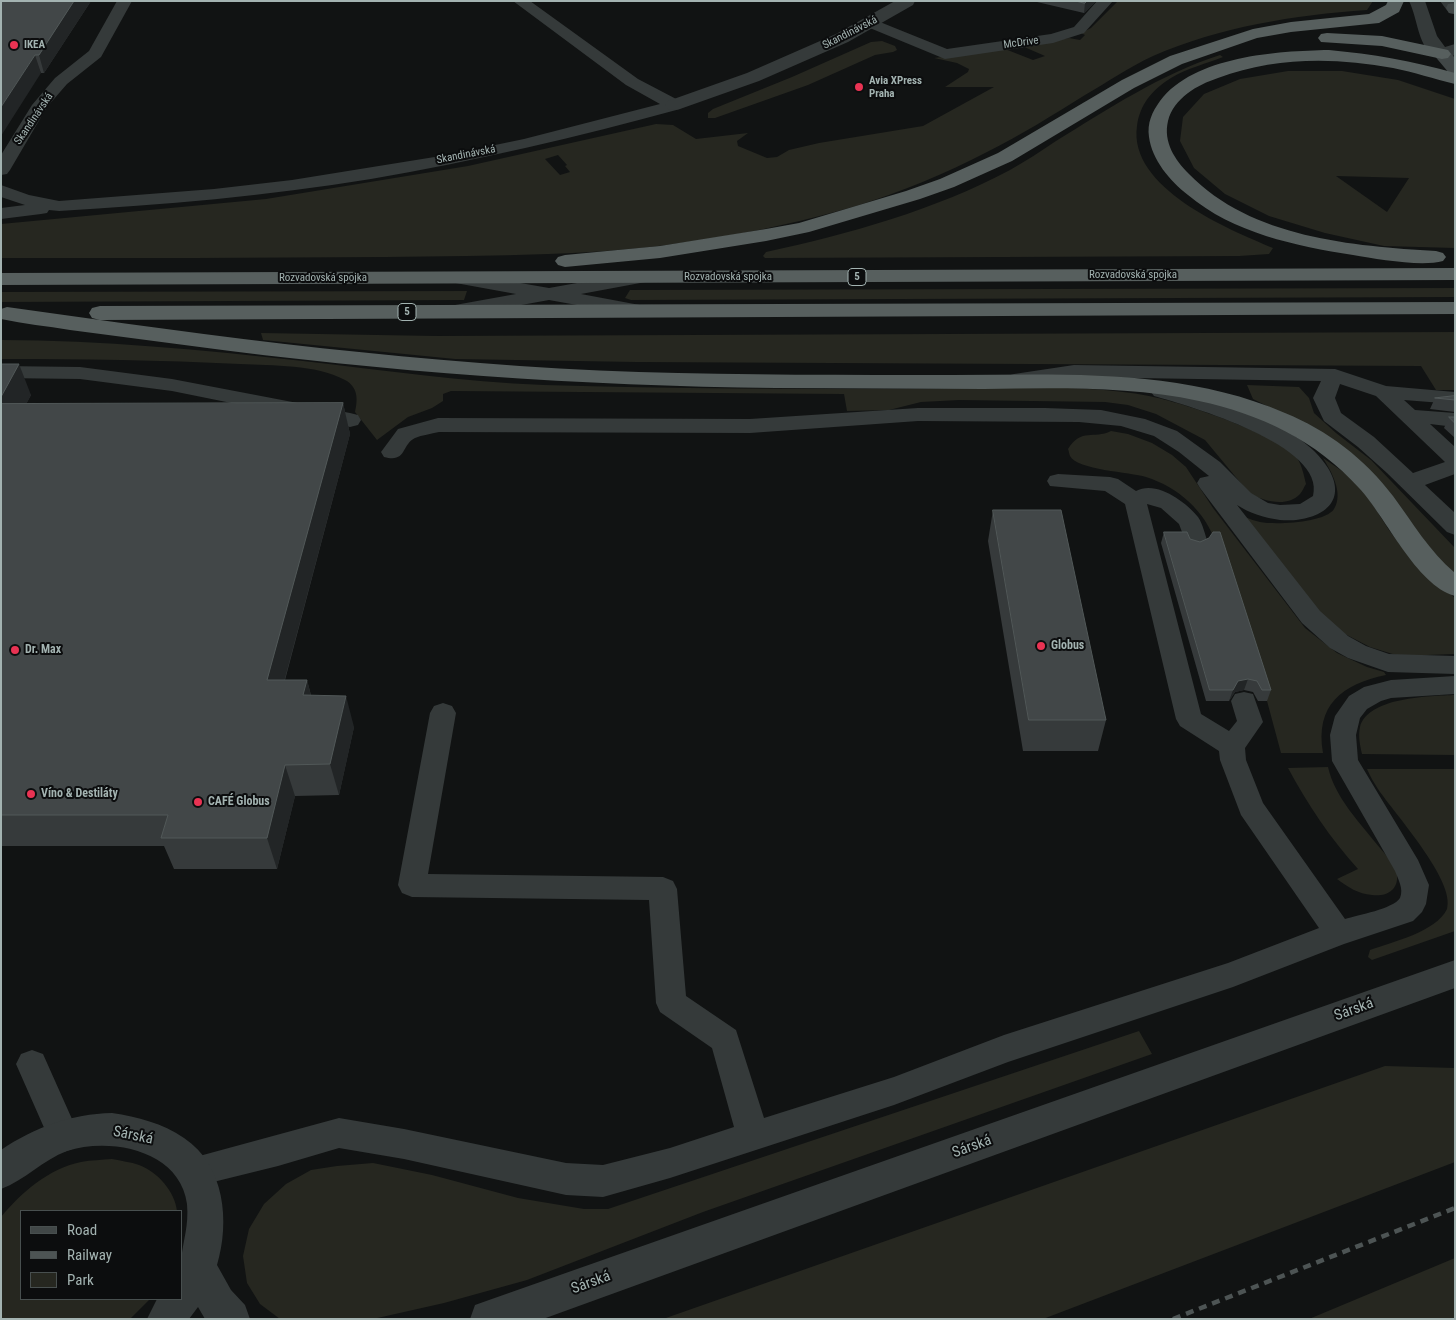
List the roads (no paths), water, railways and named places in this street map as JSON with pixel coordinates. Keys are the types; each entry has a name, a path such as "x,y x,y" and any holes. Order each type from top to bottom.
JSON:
{"highway":[{"path":"259,278 622,257 700,247 802,228 913,195 955,180 1012,153 1145,75 1176,60 1253,34 1272,30 1373,19 1393,8 1396,1"},
{"path":"1222,45 1280,39 1340,38 1382,41 1450,54"},
{"path":"1384,62 1450,54"},
{"path":"1455,79 1417,68 1384,62 1337,57 1292,56 1252,62 1216,72 1188,85 1168,103 1159,121 1159,141 1162,151 1176,173 1195,191 1222,208 1267,228 1302,239 1345,248 1392,254 1455,258"},
{"name":"Rozvadovská spojka","path":"1,279 1455,274"},
{"name":"5","path":"4,314 1455,308"},
{"path":"4,314 208,342 435,367 521,374 672,380 1090,383 1134,385 1194,394 1240,405 1275,417 1316,440 1339,456 1382,498 1421,556 1455,587"}],"main road":[{"path":"1450,54 1455,69"}],"street":[{"name":"Skandinávská","path":"674,105 753,77 842,38 907,1"},
{"path":"1417,1 1424,13 1429,37 1450,54"},
{"path":"1448,1 1455,9"},
{"name":"Sárská","path":"489,1319 1455,974"},
{"name":"Sárská","path":"1,1172 38,1147 89,1130 115,1130 140,1134 162,1142 180,1155 194,1172 202,1194 206,1216 205,1241 186,1288"},
{"path":"186,1288 217,1304 232,1319"},
{"name":"Sárská","path":"166,1319 178,1300"}],"lane":[{"name":"Skandinávská","path":"1,170 40,106 60,81 96,54 126,1"},
{"path":"520,1 632,82 674,105"},
{"name":"McDrive","path":"870,23 945,54 1053,38 1079,30 1106,1"},
{"name":"Skandinávská","path":"1,190 30,202 59,206 305,184 481,153 608,125 674,105"},
{"path":"1,214 59,206"},
{"name":"5","path":"450,312 644,277"},
{"name":"5","path":"457,278 640,311"},
{"path":"999,382 1074,371 1335,375 1383,392 1455,398"},
{"path":"1,372 80,373 172,385 350,420"},
{"path":"1335,375 1325,392 1324,398 1332,416 1366,442 1455,527"},
{"path":"392,452 406,434 438,425 776,426 902,415 1045,414 1113,418 1155,428 1176,440 1219,472 1236,494 1246,502 1259,508 1292,512 1316,506 1323,500 1325,491 1318,468 1310,458 1279,436 1259,425 1210,405 1134,385"},
{"path":"1383,392 1455,459"},
{"path":"1410,416 1455,420"},
{"path":"1433,439 1455,440"},
{"path":"1186,447 1198,463 1207,482 1311,617 1324,630 1339,642 1373,659 1403,664 1455,665"},
{"path":"1410,482 1455,466"},
{"path":"1058,481 1110,484 1135,501 1189,719 1232,746"},
{"path":"1135,501 1148,494 1169,503 1189,521 1196,543"},
{"path":"194,1172 278,1151 339,1133 404,1144 566,1179 602,1181 670,1163 894,1091 1004,1049 1233,974 1339,933 1403,913 1412,904 1415,885 1408,868 1344,761 1341,745 1343,721 1362,698 1380,691 1413,686 1455,685"},
{"path":"1244,701 1250,722 1232,746 1233,760 1251,807 1339,933"},
{"path":"443,713 412,885 663,889 671,1003 725,1040 753,1136"},
{"path":"32,1064 64,1137"}],"railway":[{"path":"1173,1319 1455,1208"}],"place":[{"name":"IKEA","path":"14,45"},
{"name":"Avia XPress Praha","path":"859,87"},
{"name":"Globus","path":"1041,646"},
{"name":"Dr. Max","path":"15,650"},
{"name":"Víno & Destiláty","path":"31,794"},
{"name":"CAFÉ Globus","path":"198,802"}]}
